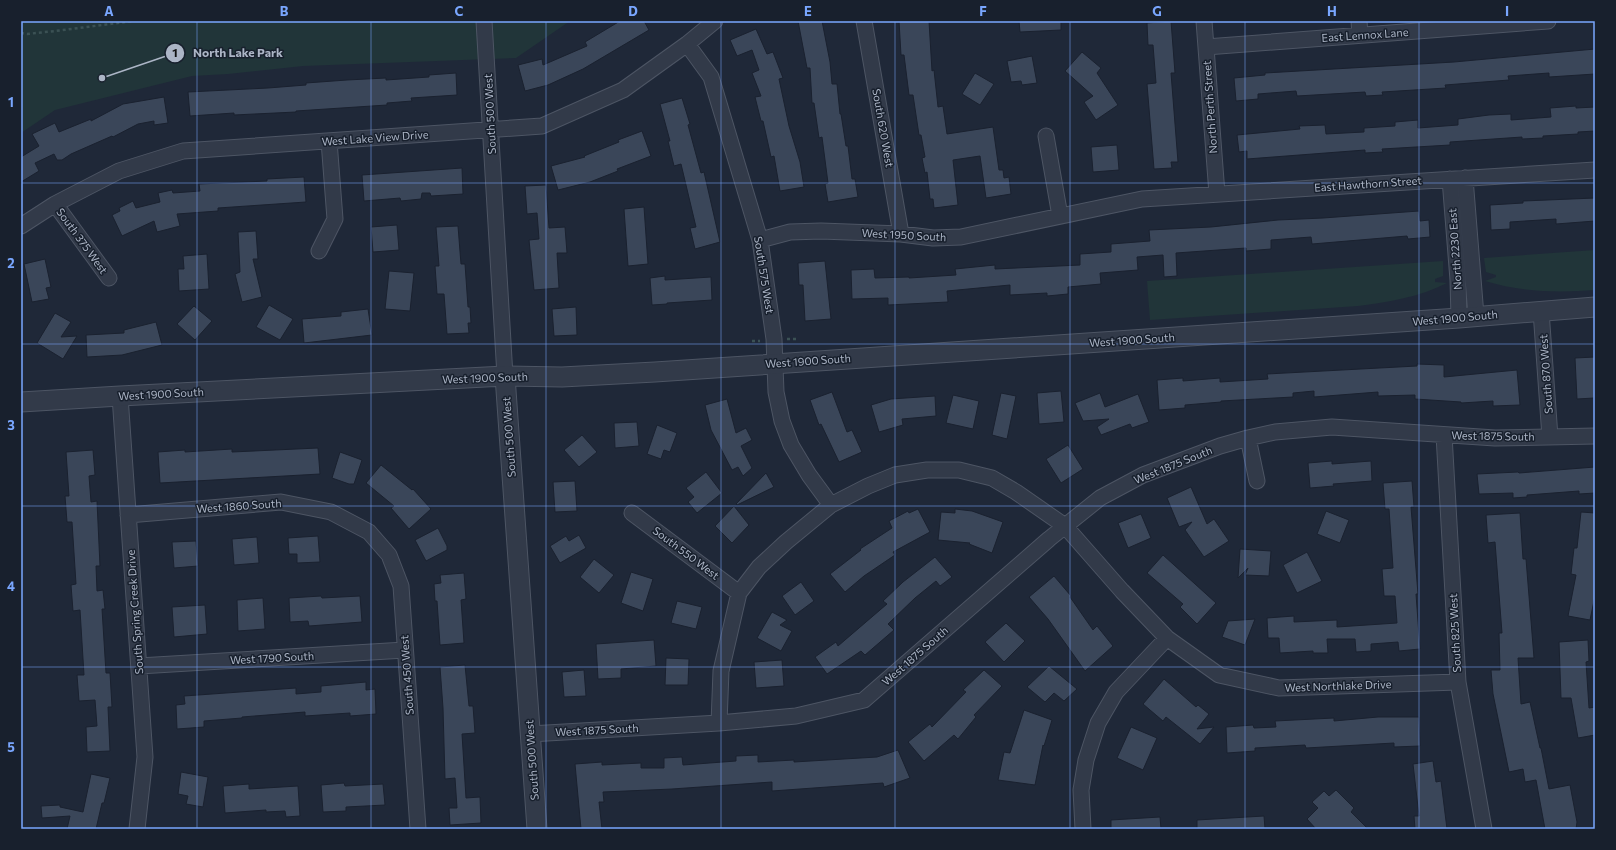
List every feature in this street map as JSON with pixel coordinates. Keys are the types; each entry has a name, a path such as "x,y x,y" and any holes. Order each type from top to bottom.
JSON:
{"street":[{"name":"South 500 West","path":"484,21 505,376 537,829"},
{"name":"West Lake View Drive","path":"21,226 55,204 119,171 182,151 542,126 623,90 687,44 715,21"},
{"name":"South 620 West","path":"864,21 901,234"},
{"name":"North Perth Street","path":"1204,21 1217,194"},
{"name":"East Lennox Lane","path":"1206,47 1359,28 1539,21"},
{"name":"South 575 West","path":"687,44 711,77 760,240 774,339 776,392 782,421 791,445 809,475 831,505"},
{"path":"1046,136 1060,216"},
{"path":"319,252 335,219 329,141"},
{"name":"East Hawthorn Street","path":"1142,198 1595,170"},
{"name":"North 2230 East","path":"1465,178 1468,317"},
{"name":"North 2230 East","path":"1450,179 1458,280 1468,317"},
{"name":"West 1950 South","path":"760,240 790,232 821,231 901,234 933,238 961,237 1142,198"},
{"name":"South 375 West","path":"55,204 108,278"},
{"name":"West 1900 South","path":"21,402 505,376 562,376 647,373 1595,307"},
{"name":"South 870 West","path":"1541,311 1550,437"},
{"name":"South Spring Creek Drive","path":"120,396 145,757 137,829"},
{"name":"West 1875 South","path":"530,734 719,723 796,716 864,700 1065,526 1100,498 1143,475 1220,446 1248,438 1275,432 1332,427 1495,438 1595,436"},
{"name":"South 825 West","path":"1444,435 1458,682 1484,829"},
{"path":"1248,438 1257,481"},
{"name":"West Northlake Drive","path":"831,505 868,486 895,475 927,470 959,470 992,478 1016,492 1065,526 1122,591 1167,638 1220,675 1279,688 1458,682"},
{"name":"West 1860 South","path":"128,515 281,502 331,512 369,532"},
{"path":"719,723 721,671 739,593 759,567 786,542 831,505"},
{"name":"South 550 West","path":"632,513 739,593"},
{"name":"South 450 West","path":"369,532 389,555 401,586 418,829"},
{"path":"1083,829 1081,790 1086,760 1098,723 1116,692 1167,638"},
{"name":"West 1790 South","path":"139,666 405,650"}],"path":[{"path":"21,33 27,34 134,21"}],"green space":[{"path":"21,21 570,21 516,58 303,66 228,74 192,76 55,110 21,133"},
{"path":"1595,250 1595,290 1539,291 1498,285 1485,281 1496,277 1496,275 1486,272 1484,258"},
{"path":"1443,261 1443,276 1435,279 1435,282 1447,283 1426,292 1392,301 1358,306 1150,320 1147,281"}],"building":[{"path":"620,21 644,21 649,30 583,69 548,85 525,91 518,65 542,59 543,65 587,46 585,42"},
{"path":"798,21 822,21 830,62 832,84 837,84 840,114 846,146 848,146 852,179 855,179 858,197 828,202 825,184 828,183 822,137 819,138 814,103 812,103 810,68 807,68"},
{"path":"899,21 929,21 932,71 934,70 938,107 943,106 947,134 993,127 999,170 1003,170 1004,178 1009,177 1011,194 986,198 980,156 953,160 958,205 934,208 933,199 930,199 927,172 925,173 922,158 925,157 921,135 919,135 913,95 909,95 904,55 901,55"},
{"path":"1019,21 1061,21 1061,30 1020,32"},
{"path":"1171,21 1175,73 1171,73 1178,162 1171,162 1172,168 1154,169 1147,84 1156,83 1153,45 1148,45 1147,23"},
{"path":"756,29 767,54 773,52 783,78 779,79 789,126 800,162 804,187 780,191 774,156 771,157 763,121 761,121 755,97 761,96 752,73 759,70 752,50 737,56 730,40"},
{"path":"1595,49 1595,74 1549,77 1549,73 1508,76 1509,80 1445,85 1446,88 1382,92 1383,95 1366,96 1365,92 1297,96 1296,91 1258,94 1258,99 1236,101 1234,78 1265,75 1265,73 1454,62"},
{"path":"1082,52 1101,68 1097,73 1118,105 1096,120 1084,102 1093,96 1065,71"},
{"path":"1032,56 1037,83 1022,85 1021,81 1011,82 1007,61"},
{"path":"456,73 457,95 411,98 412,101 387,103 387,105 296,112 234,115 234,113 190,116 188,92 268,88 347,80 386,78 386,80 429,77 429,75"},
{"path":"975,73 994,84 980,105 962,94"},
{"path":"164,97 168,123 154,125 154,121 138,124 113,137 112,136 71,154 62,160 57,160 54,154 35,163 39,171 21,182 21,157 39,146 32,134 55,123 59,132 91,119 91,121 123,104"},
{"path":"682,98 690,124 688,125 701,173 704,172 720,242 695,249 690,228 696,227 681,164 674,166 668,141 670,141 660,104"},
{"path":"1576,106 1576,108 1595,107 1595,131 1578,132 1578,134 1543,136 1543,138 1522,139 1522,137 1450,142 1450,145 1382,149 1383,152 1365,153 1365,150 1247,159 1247,151 1239,152 1237,135 1300,129 1299,126 1325,125 1326,134 1364,132 1364,128 1395,126 1395,122 1418,120 1418,128 1458,125 1458,119 1489,115 1511,114 1511,120 1551,117 1550,108"},
{"path":"642,131 651,156 617,169 618,171 590,182 558,190 551,166 585,157 584,156 619,142 618,140"},
{"path":"1117,145 1119,170 1093,172 1091,147"},
{"path":"462,168 463,194 431,196 430,193 422,193 421,199 401,201 400,198 364,201 362,175"},
{"path":"304,177 306,202 218,208 218,211 177,214 180,226 157,232 154,221 122,236 112,215 120,211 119,208 133,201 136,208 160,202 158,193 172,190 173,193 200,191 199,184 267,181 267,179"},
{"path":"546,185 549,228 565,227 567,253 557,253 559,288 534,290 529,240 539,239 537,213 527,214 525,186"},
{"path":"1595,198 1595,221 1556,224 1556,219 1510,222 1510,229 1491,230 1490,205 1523,203 1523,201"},
{"path":"644,207 648,264 628,266 624,209"},
{"path":"1419,211 1420,221 1429,220 1430,237 1408,239 1407,236 1312,244 1311,237 1271,240 1271,249 1246,251 1246,248 1176,253 1177,276 1164,277 1163,255 1137,257 1138,270 1100,273 1101,284 1068,287 1068,294 1047,296 1047,293 1010,295 1010,285 947,291 948,302 888,305 888,298 852,299 851,270 874,269 875,278 909,278 956,275 955,269 995,265 995,269 1080,265 1080,254 1111,252 1111,244 1150,241 1149,230 1211,227 1278,220"},
{"path":"397,225 399,250 373,252 371,227"},
{"path":"458,226 461,264 465,264 468,307 470,307 471,323 468,323 469,333 447,334 444,294 437,294 435,266 439,266 436,227"},
{"path":"256,231 258,259 253,259 262,297 242,302 235,274 240,272 238,232"},
{"path":"207,254 209,289 179,291 178,269 184,269 183,256"},
{"path":"45,259 51,287 46,288 49,299 32,302 24,264"},
{"path":"825,261 831,319 805,321 803,285 799,285 798,263"},
{"path":"389,271 414,273 410,311 385,309"},
{"path":"665,276 665,280 711,277 712,300 652,305 650,278"},
{"path":"269,305 293,319 280,340 256,327"},
{"path":"194,306 212,321 195,340 177,324"},
{"path":"576,307 577,335 554,336 552,309"},
{"path":"368,309 372,335 304,343 302,319 341,316 341,312"},
{"path":"55,313 71,322 61,337 77,336 63,359 37,343"},
{"path":"156,322 162,345 122,355 87,357 86,335 124,333 124,330"},
{"path":"1595,357 1594,398 1577,399 1575,358"},
{"path":"1417,364 1444,365 1444,377 1517,370 1520,405 1493,406 1493,401 1461,403 1415,399 1415,395 1378,396 1378,392 1314,397 1314,391 1293,393 1293,397 1221,401 1185,405 1185,408 1159,410 1157,380 1183,378 1183,381 1220,378 1220,382 1268,379 1267,374 1417,366"},
{"path":"1061,391 1064,422 1039,424 1037,393"},
{"path":"832,392 847,432 852,430 862,452 839,462 821,424 819,425 810,400"},
{"path":"1001,393 1016,396 1007,439 992,435"},
{"path":"1100,393 1105,407 1138,394 1149,422 1132,428 1130,424 1101,435 1097,427 1109,419 1083,421 1075,403"},
{"path":"953,395 979,401 973,429 946,423"},
{"path":"935,396 936,416 902,419 903,425 879,432 871,405 891,399"},
{"path":"727,399 736,433 746,428 752,440 741,446 752,468 743,476 738,467 732,470 711,430 705,405"},
{"path":"637,422 639,446 615,448 614,423"},
{"path":"657,425 677,433 670,452 664,450 661,459 647,454"},
{"path":"582,435 597,452 579,467 564,450"},
{"path":"1068,445 1083,469 1061,483 1046,459"},
{"path":"318,448 320,474 160,483 158,452 232,449 232,452"},
{"path":"93,450 95,475 89,476 91,502 97,501 100,566 96,566 97,591 103,590 105,609 102,609 106,673 110,673 112,707 108,707 110,751 87,752 86,727 97,726 95,700 79,701 77,675 84,675 80,610 73,611 71,585 76,584 72,522 67,522 65,496 69,496 66,452"},
{"path":"340,452 362,460 354,484 349,484 332,478"},
{"path":"1332,461 1332,464 1371,461 1372,481 1333,484 1334,486 1310,488 1308,463"},
{"path":"381,465 412,490 413,489 431,509 409,529 391,508 394,506 366,483"},
{"path":"1595,467 1595,493 1579,494 1579,491 1527,495 1527,497 1513,498 1513,493 1479,494 1477,474 1519,473"},
{"path":"706,472 722,493 697,513 688,502 694,497 686,488"},
{"path":"766,473 774,487 737,505 736,504"},
{"path":"575,481 577,511 555,512 553,482"},
{"path":"1412,481 1414,507 1411,507 1418,594 1416,594 1420,649 1399,651 1398,642 1371,644 1371,651 1356,652 1355,639 1327,639 1328,653 1313,653 1313,651 1280,653 1279,638 1268,638 1267,618 1294,616 1294,622 1337,620 1337,627 1397,623 1395,596 1384,596 1382,569 1393,568 1389,509 1385,509 1383,483"},
{"path":"1191,487 1207,524 1214,519 1229,541 1204,557 1185,530 1192,522 1179,527 1167,498"},
{"path":"734,506 749,525 732,543 715,526"},
{"path":"918,509 930,532 893,552 895,555 864,576 845,592 830,574 861,550 860,549 892,528 889,521 908,511 909,513"},
{"path":"955,509 972,511 1003,522 992,553 969,544 970,543 938,540 941,512 955,513"},
{"path":"1326,511 1349,520 1340,543 1317,534"},
{"path":"1581,512 1595,513 1595,596 1590,620 1568,616 1576,575 1571,574 1574,548 1577,548"},
{"path":"1520,513 1523,559 1526,559 1534,658 1518,658 1521,704 1530,702 1549,789 1570,785 1577,822 1576,829 1545,829 1536,780 1525,782 1523,769 1509,772 1493,694 1491,670 1500,670 1499,633 1502,633 1495,542 1488,543 1486,515"},
{"path":"1141,514 1151,538 1128,548 1118,523"},
{"path":"438,528 447,546 447,550 426,561 415,540"},
{"path":"579,535 586,548 560,563 550,546 566,536 569,541"},
{"path":"318,536 320,562 297,563 297,554 289,554 288,538"},
{"path":"257,537 259,563 234,565 232,539"},
{"path":"196,541 198,566 174,568 172,542"},
{"path":"1240,549 1271,551 1269,576 1245,575 1248,568 1238,578"},
{"path":"1307,552 1322,581 1297,593 1283,565"},
{"path":"1163,555 1216,603 1197,624 1180,607 1183,604 1147,573"},
{"path":"935,557 952,577 940,586 936,581 915,598 888,624 894,630 865,655 861,651 827,674 815,657 836,642 838,646 887,604 883,601 903,582"},
{"path":"594,559 614,575 599,593 580,577"},
{"path":"631,572 653,579 643,611 621,603"},
{"path":"464,573 466,599 461,600 464,643 440,645 437,601 435,601 434,584 441,583 440,575"},
{"path":"1054,576 1071,596 1070,597 1093,630 1097,626 1113,646 1085,671 1048,619 1029,597"},
{"path":"801,582 814,601 795,615 782,596"},
{"path":"321,596 322,598 360,596 362,622 309,626 308,621 290,622 289,598"},
{"path":"263,598 265,629 238,631 237,600"},
{"path":"677,601 702,607 696,629 671,623"},
{"path":"205,605 207,634 174,637 172,607"},
{"path":"772,612 787,620 780,625 792,631 781,651 757,638"},
{"path":"1255,619 1245,645 1222,637 1228,621"},
{"path":"1006,623 1025,641 1004,662 985,642"},
{"path":"654,640 656,666 621,669 621,678 598,679 596,644"},
{"path":"1588,640 1589,661 1586,662 1589,708 1595,707 1595,735 1578,738 1571,698 1561,698 1559,642"},
{"path":"666,658 689,659 688,685 665,685"},
{"path":"782,660 784,686 756,688 754,662"},
{"path":"465,665 469,706 473,706 475,733 462,734 466,798 480,797 481,823 450,825 449,808 457,808 455,778 445,779 440,667"},
{"path":"1049,666 1077,689 1064,701 1054,693 1045,702 1027,687"},
{"path":"584,670 586,696 564,697 562,672"},
{"path":"984,670 1002,686 974,715 976,717 958,739 954,735 924,761 908,742 930,724 932,727 966,692 963,690"},
{"path":"1164,679 1196,707 1198,705 1209,714 1197,729 1214,727 1200,744 1166,717 1163,721 1143,704"},
{"path":"366,682 366,690 375,689 376,714 350,716 350,713 305,716 305,712 204,721 204,727 177,729 176,705 185,704 184,696 296,688 296,694 321,692 321,686"},
{"path":"1024,710 1052,720 1044,746 1043,745 1035,785 998,780 1004,752 1010,753"},
{"path":"1378,717 1419,717 1420,746 1394,747 1394,743 1306,748 1305,745 1255,748 1255,751 1227,753 1226,727 1253,725 1254,728 1276,727 1275,721 1334,718 1334,721"},
{"path":"1131,727 1157,738 1143,770 1117,758"},
{"path":"898,750 910,778 884,787 883,783 772,791 772,782 603,792 604,802 599,802 602,829 581,829 575,764 602,762 602,765 641,763 641,768 664,768 664,758 682,757 683,765 736,761 736,756 758,755 758,762 794,760 794,762 877,757"},
{"path":"1433,761 1436,782 1441,781 1447,829 1415,829 1414,816 1419,816 1413,764"},
{"path":"181,772 208,777 203,807 186,804 188,796 178,794"},
{"path":"91,774 110,778 96,829 67,829 70,816 42,818 41,806 60,805 60,807 83,812"},
{"path":"344,783 345,786 383,784 385,805 346,807 346,811 323,812 321,785"},
{"path":"249,784 249,789 298,786 300,816 286,817 285,811 266,812 266,810 225,813 223,786"},
{"path":"1336,790 1354,808 1351,812 1368,829 1316,829 1307,819 1318,808 1312,802 1324,791 1329,796"},
{"path":"1264,816 1265,829 1197,829 1197,820"},
{"path":"1160,817 1161,829 1111,829 1111,820"}],"place":[{"name":"North Lake Park","path":"102,78"}]}
